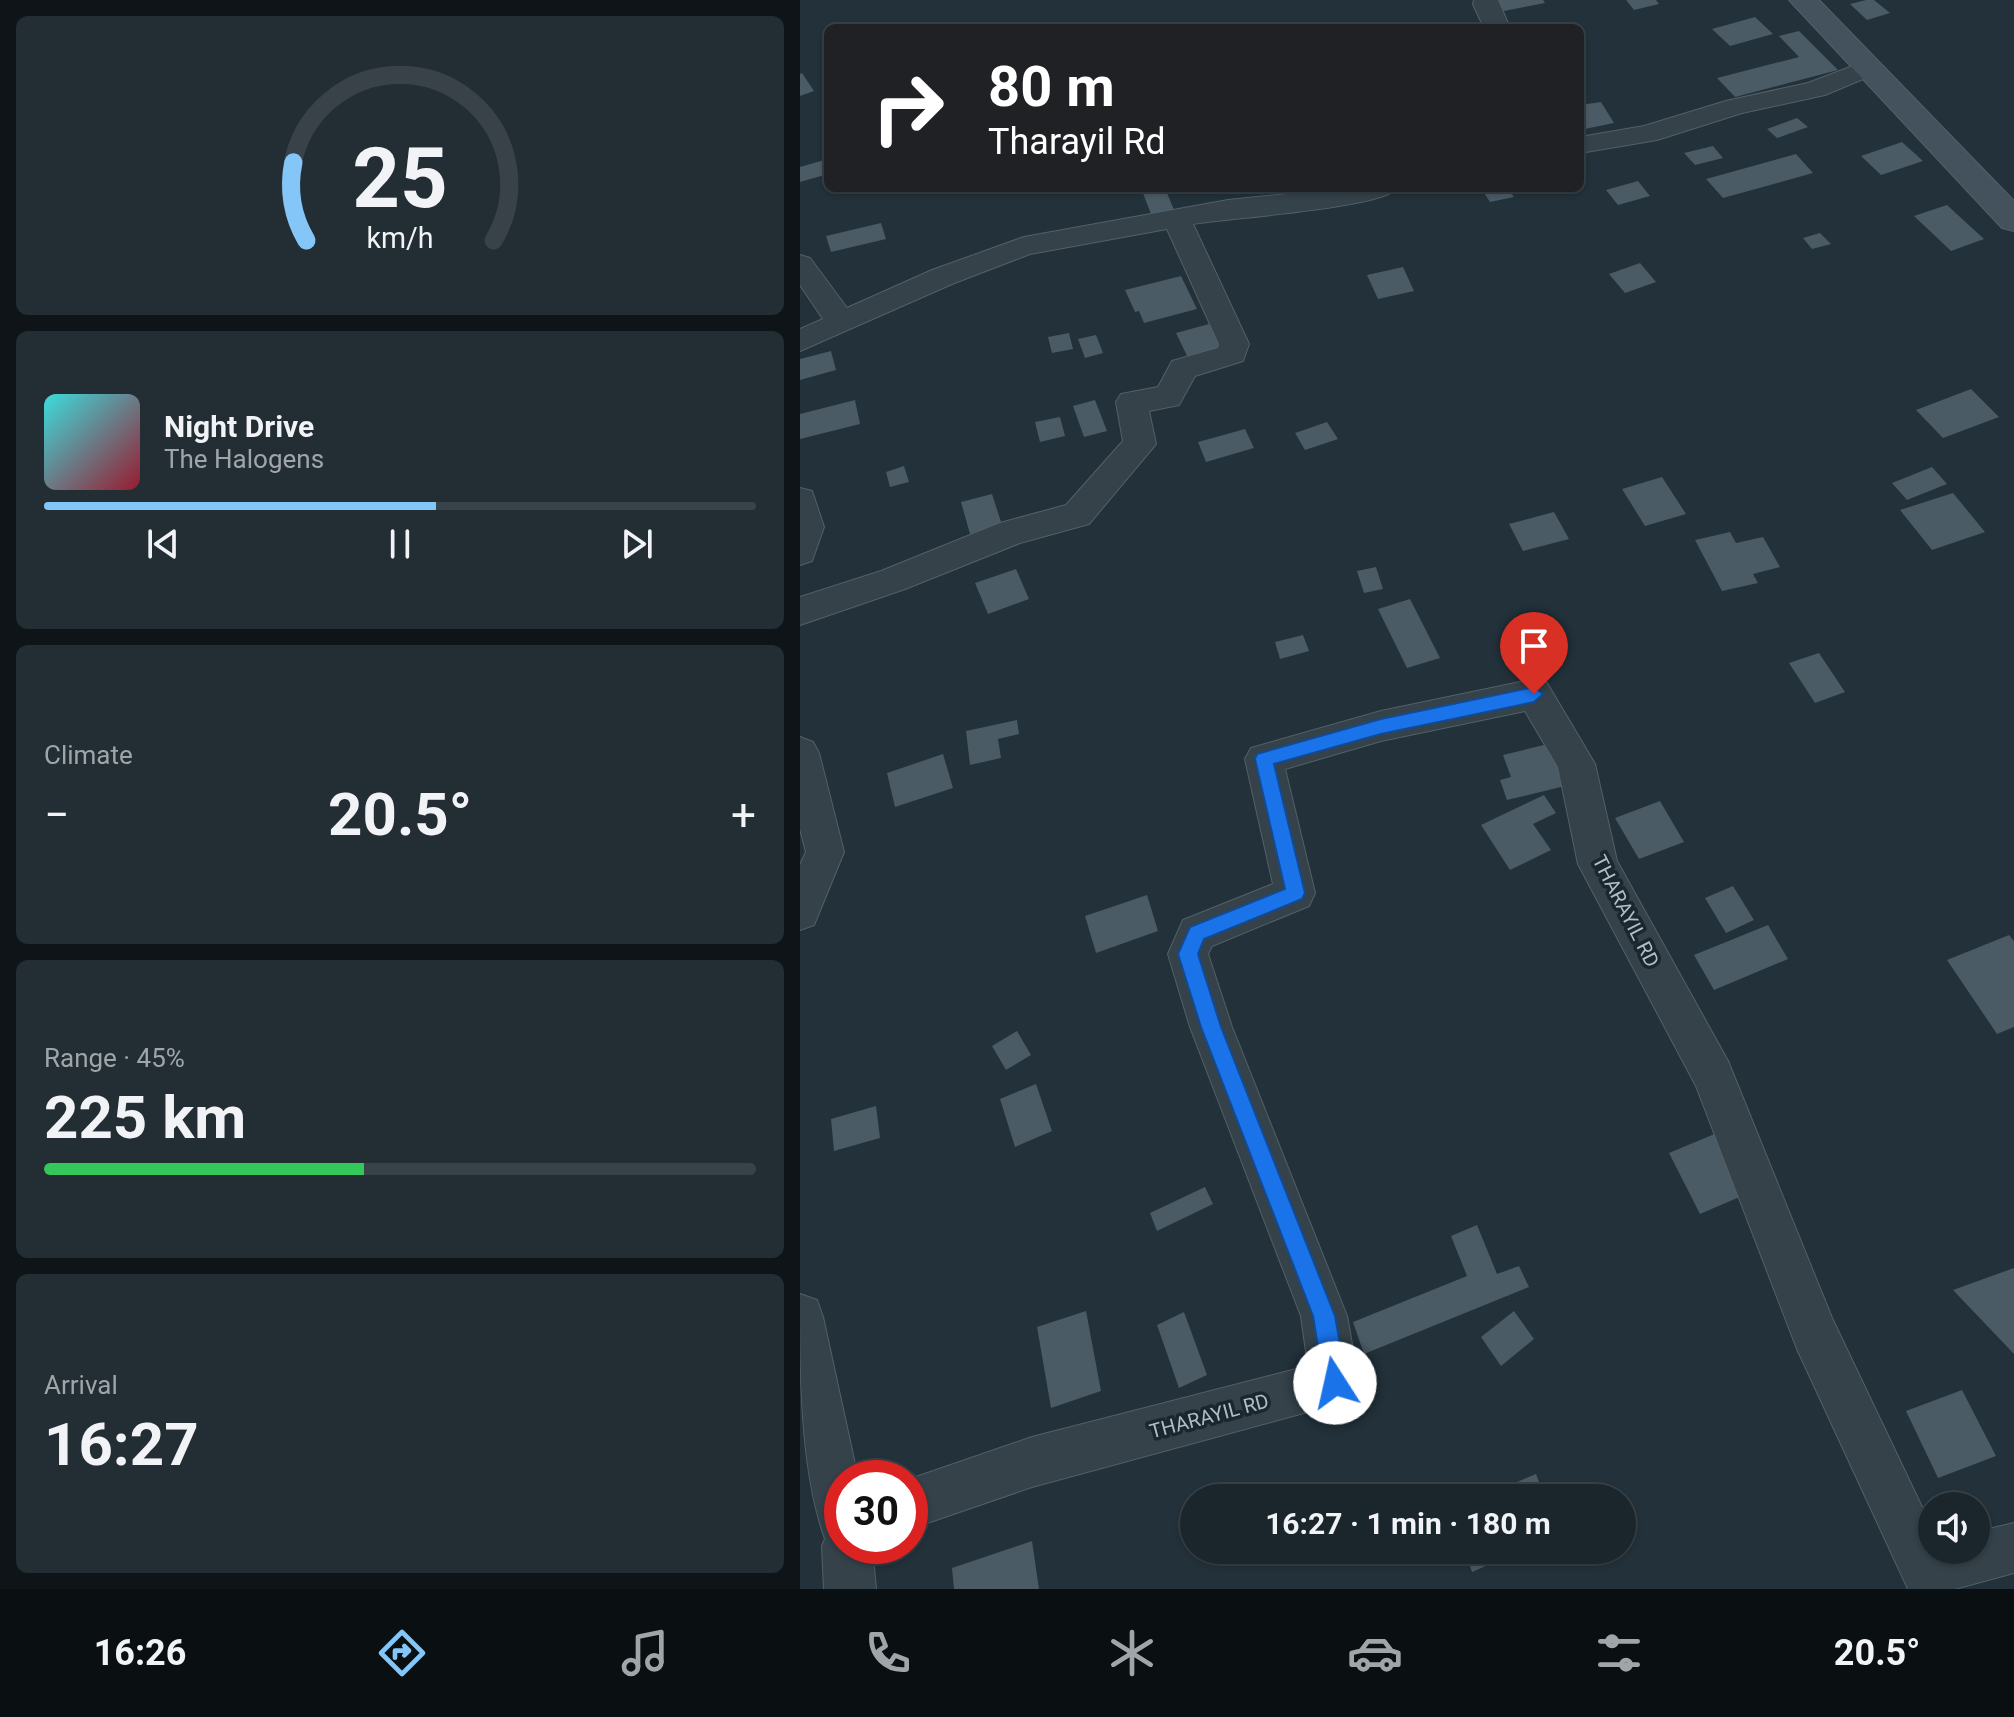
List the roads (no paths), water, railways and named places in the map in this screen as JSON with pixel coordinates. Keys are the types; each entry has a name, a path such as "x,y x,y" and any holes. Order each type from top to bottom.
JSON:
{"main road":[{"path":"1803,0 1866,69 1936,135 2014,221"}],"street":[{"path":"1486,0 1495,24"},
{"path":"1584,144 1648,134 1735,107 1816,89 1866,69"},
{"path":"800,341 942,277 1024,246 1304,198 1372,192"},
{"path":"800,611 893,580 1012,532 1077,515 1110,474 1140,444 1132,402 1168,397 1183,369 1232,354 1234,344 1176,218"},
{"path":"800,265 841,323"},
{"path":"800,500 807,527 800,552"},
{"name":"THARAYIL RD","path":"928,1498 1032,1462 1335,1383 1324,1316 1211,1027 1188,954 1197,933 1295,893 1264,759 1381,726 1534,694 1576,764 1598,864 1713,1076 1814,1332 1926,1571 2014,1548"},
{"path":"800,753 825,852 801,907"},
{"path":"800,1317 829,1460"},
{"path":"848,1564 850,1589"}]}
